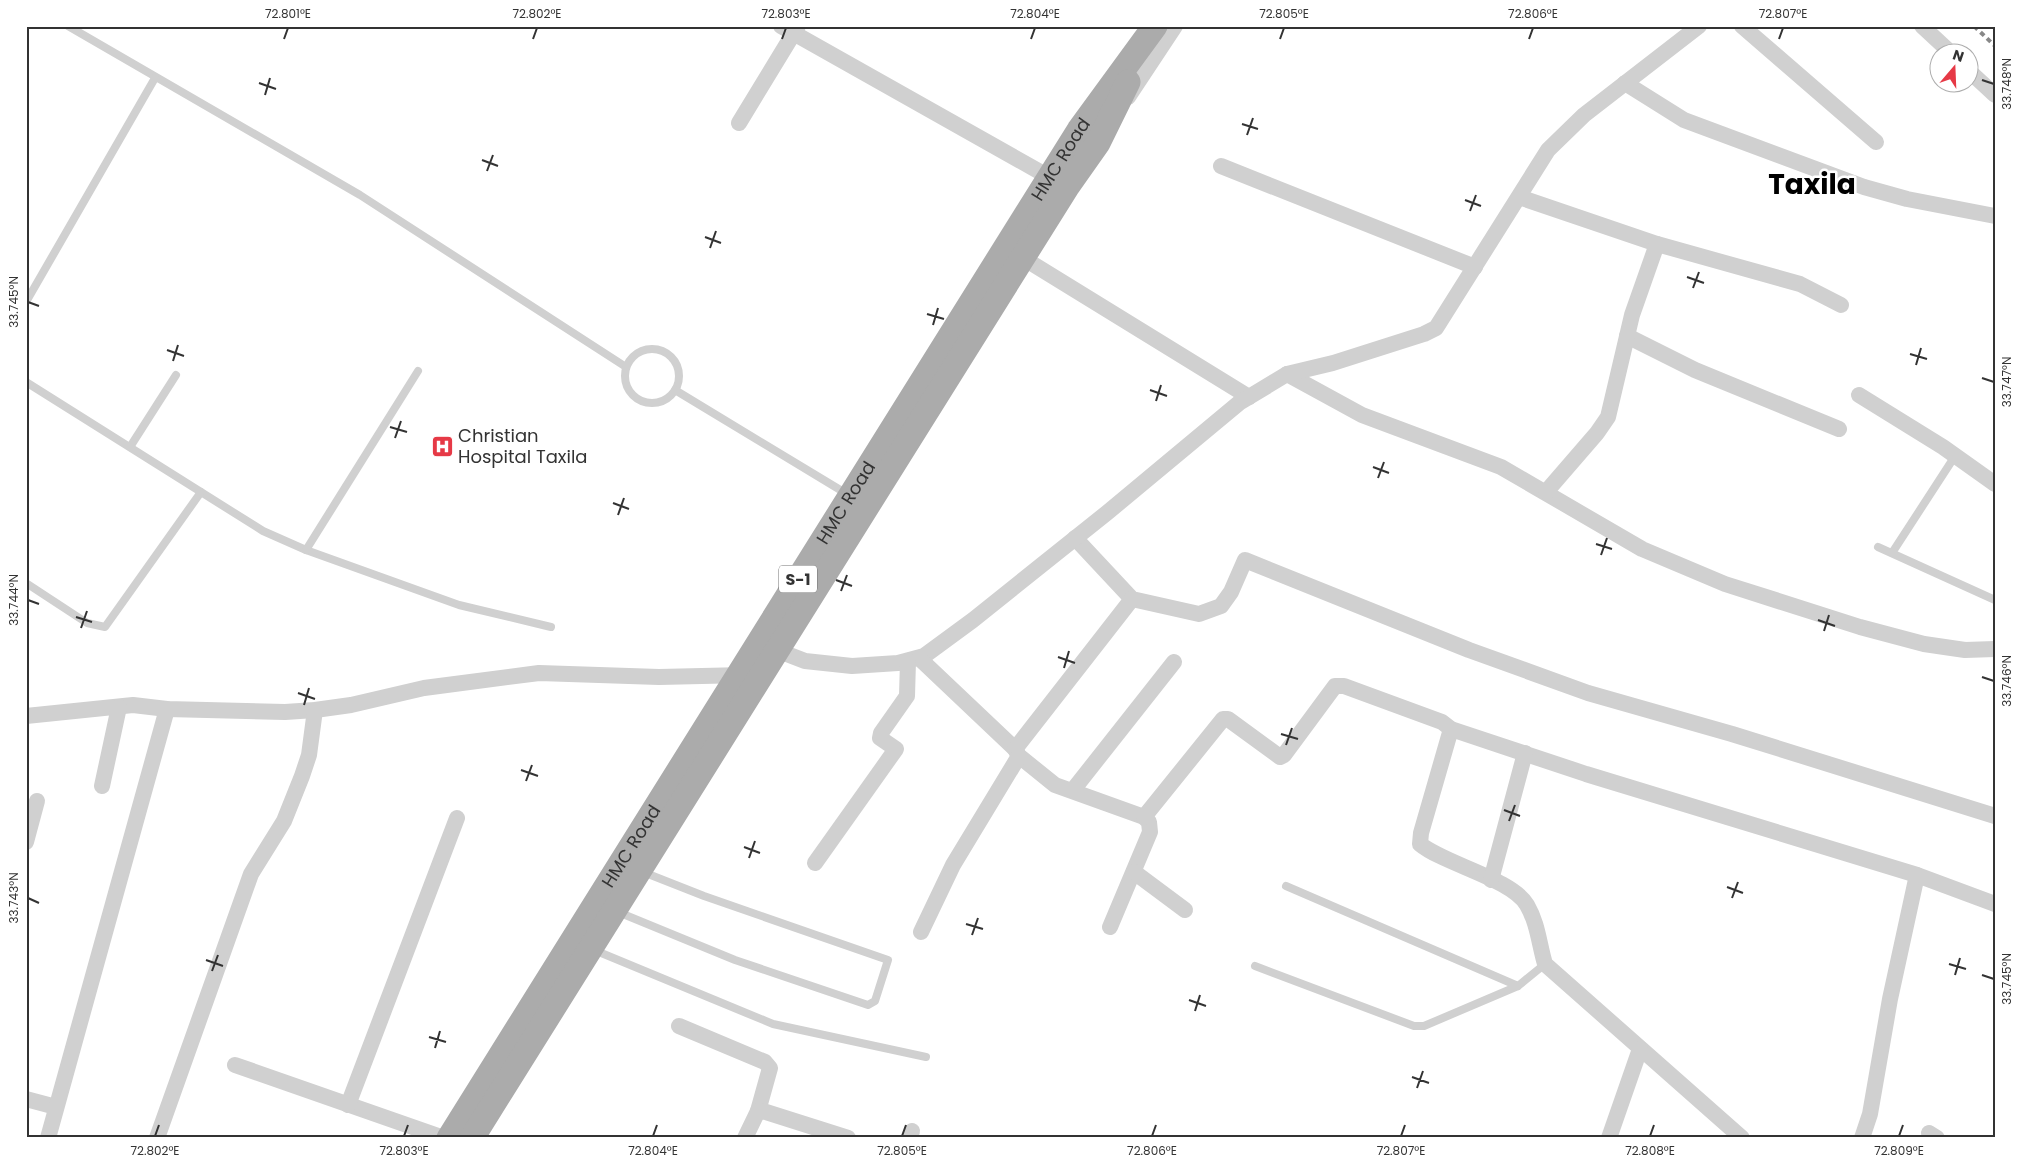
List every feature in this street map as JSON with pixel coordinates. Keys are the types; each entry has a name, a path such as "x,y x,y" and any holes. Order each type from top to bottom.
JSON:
{"main road":[{"name":"HMC Road","path":"450,1138 750,675 859,502 1023,258 1088,136 1155,26"},
{"name":"HMC Road","path":"472,1138 639,870 750,675 779,651 859,502 1049,177 1088,136"}],"street":[{"path":"1088,136 1142,26"},
{"path":"1088,136 1176,26"},
{"path":"779,651 805,661 852,666 913,659 972,620 1240,403 1286,374 1333,363 1424,334 1436,328 1548,150 1584,115 1699,26"},
{"path":"1742,26 1876,142"},
{"path":"1922,26 1939,42"},
{"path":"739,123 791,29 1049,177"},
{"path":"1978,79 1995,95"},
{"path":"1626,83 1684,120 1864,187 1907,199 1995,216"},
{"path":"1221,166 1475,267"},
{"path":"1519,197 1657,244 1800,284 1841,305"},
{"path":"1546,492 1597,433 1608,417 1627,336 1657,244"},
{"path":"1023,258 1250,397"},
{"path":"1627,336 1695,370 1839,429"},
{"path":"1286,374 1362,415 1501,466 1642,549 1725,584 1860,627 1924,644 1965,650 1995,649"},
{"path":"1859,395 1955,456 1995,484"},
{"path":"1075,538 1132,599 1199,614 1211,611 1221,606 1230,592 1245,560 1468,650 1588,693 1732,734 1995,816"},
{"path":"921,932 953,865 1017,753 1132,599"},
{"path":"913,659 1055,785 1144,817 1149,822 1150,832 1110,927"},
{"path":"815,863 896,749 880,738 881,733 907,696 913,659"},
{"path":"1073,790 1174,662"},
{"path":"26,716 133,705 167,709 285,712 315,710 351,705 424,688 539,673 659,677 750,675"},
{"path":"1144,817 1223,719 1228,719 1280,757 1284,755 1335,686 1344,686 1442,722 1452,729 1525,754 1917,875 1995,904"},
{"path":"102,786 119,707"},
{"path":"48,1138 167,709"},
{"path":"157,1138 251,874 284,821 302,776 308,755 315,710"},
{"path":"1452,729 1421,833 1420,844 1518,896 1526,904 1539,931 1545,964 1742,1138"},
{"path":"1491,880 1525,754"},
{"path":"26,842 37,801"},
{"path":"348,1105 457,818"},
{"path":"1134,872 1185,910"},
{"path":"1862,1138 1870,1114 1890,999 1917,875"},
{"path":"679,1026 765,1062 770,1068 758,1111 745,1138"},
{"path":"1609,1138 1640,1049"},
{"path":"235,1065 444,1138"},
{"path":"26,1099 56,1108"},
{"path":"758,1111 848,1138"}],"lane":[{"path":"68,26 360,195 626,367"},
{"path":"26,302 155,78"},
{"path":"645,349 657,349 667,353 675,362 679,372 678,384 675,390 664,401 653,403 642,401 632,395 626,385 624,374 626,367 635,354 645,349"},
{"path":"306,550 418,371"},
{"path":"130,447 176,375"},
{"path":"26,382 263,530 306,550 459,605 550,627"},
{"path":"675,390 859,502"},
{"path":"1892,553 1955,456"},
{"path":"26,583 88,623 104,627 201,492"},
{"path":"1878,547 1995,600"},
{"path":"614,911 735,960 868,1005 875,1001 888,960 704,896 639,870"},
{"path":"1286,886 1518,986"},
{"path":"590,948 773,1024 926,1057"},
{"path":"1255,966 1414,1026 1424,1026 1518,986 1545,964"}],"railway":[{"path":"1974,26 1995,46"}],"place":[{"name":"Christian Hospital Taxila","path":"442,446"}],"district":[{"name":"Taxila","path":"1812,184"}]}
